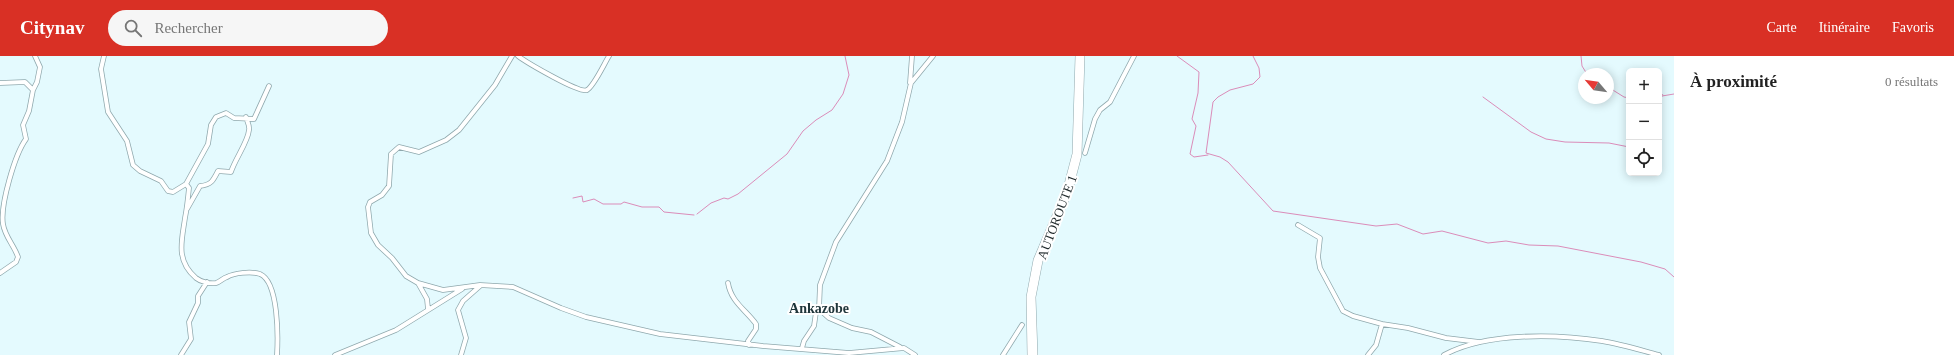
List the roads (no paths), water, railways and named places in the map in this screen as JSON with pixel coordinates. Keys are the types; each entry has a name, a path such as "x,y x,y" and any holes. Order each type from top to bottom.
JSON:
{"main road":[{"name":"AUTOROUTE 1","path":"1030,355 1029,296 1036,260 1065,192 1075,154 1078,56"},
{"name":"AUTOROUTE 1","path":"1034,355 1033,297 1040,261 1069,193 1079,154 1082,56"}],"street":[{"path":"0,273 16,262 18,257 6,236 3,224 3,210 18,153 26,139 23,126 29,111 32,90 37,82 40,67 35,56"},
{"path":"104,56 101,69 108,112 127,141 133,165 140,171 161,181 168,191 173,192 186,184 208,144 210,129 216,117 226,113 234,118 246,117 254,119 269,86"},
{"path":"512,56 495,85 459,130 446,140 418,152 404,147 399,147 391,156 389,186 382,195 370,202 368,207 370,226 374,239 406,276 418,283 443,290 480,286 513,287 561,308 598,321 660,334 749,345 802,348 849,353 904,348"},
{"path":"518,56 573,87 583,91 588,90 592,85 609,56"},
{"path":"911,86 912,56"},
{"path":"802,348 804,341 814,326 816,312 819,309 820,285 836,242 887,161 902,122 914,78 933,56"},
{"path":"1084,153 1095,119 1100,110 1110,102 1134,56"},
{"path":"0,83 25,82 32,90"},
{"path":"186,211 200,186 209,185 213,182 218,171 231,172 234,161 250,130 246,117"},
{"path":"186,184 189,188 181,238 183,259 198,280 207,282 217,283 234,274 259,273 262,276 273,293 278,328 277,355"},
{"path":"1298,225 1320,238 1318,257 1320,268 1344,311 1353,316 1382,324 1408,328 1446,338 1483,342"},
{"path":"181,355 191,339 189,322 198,303 198,296 207,282"},
{"path":"418,283 427,299 428,309"},
{"path":"728,283 730,293 734,300 756,324 756,328 748,341 749,345"},
{"path":"461,355 466,338 458,310 463,301 480,286"},
{"path":"336,355 396,330 464,287"},
{"path":"819,309 829,318 852,328 871,332 915,355"},
{"path":"1368,355 1376,345 1382,324"},
{"path":"1003,355 1022,325"},
{"path":"1444,355 1483,342 1510,338 1556,337 1603,341 1659,355"}],"waterway":[{"path":"697,214 711,203 724,198 728,199 738,194 787,154 803,131 816,120 832,110 843,94 849,75 845,56"},
{"path":"1177,56 1199,72 1198,93 1192,119 1196,126 1190,154 1194,157 1208,155"},
{"path":"1253,56 1259,68 1260,77 1253,84 1230,90 1218,97 1213,102 1206,153 1220,157 1228,162 1273,211 1376,226 1397,224 1423,234 1442,231 1488,243 1506,241 1529,245 1558,246 1641,262 1665,269 1674,277"},
{"path":"1581,56 1583,68"},
{"path":"1614,91 1626,97"},
{"path":"1662,96 1674,94"},
{"path":"1483,97 1531,132 1546,139 1565,142 1609,143 1626,146"},
{"path":"573,198 582,196 583,202 594,199 603,204 621,204 624,202 642,207 659,207 664,212 694,215"}],"district":[{"name":"Ankazobe","path":"819,308"}]}
